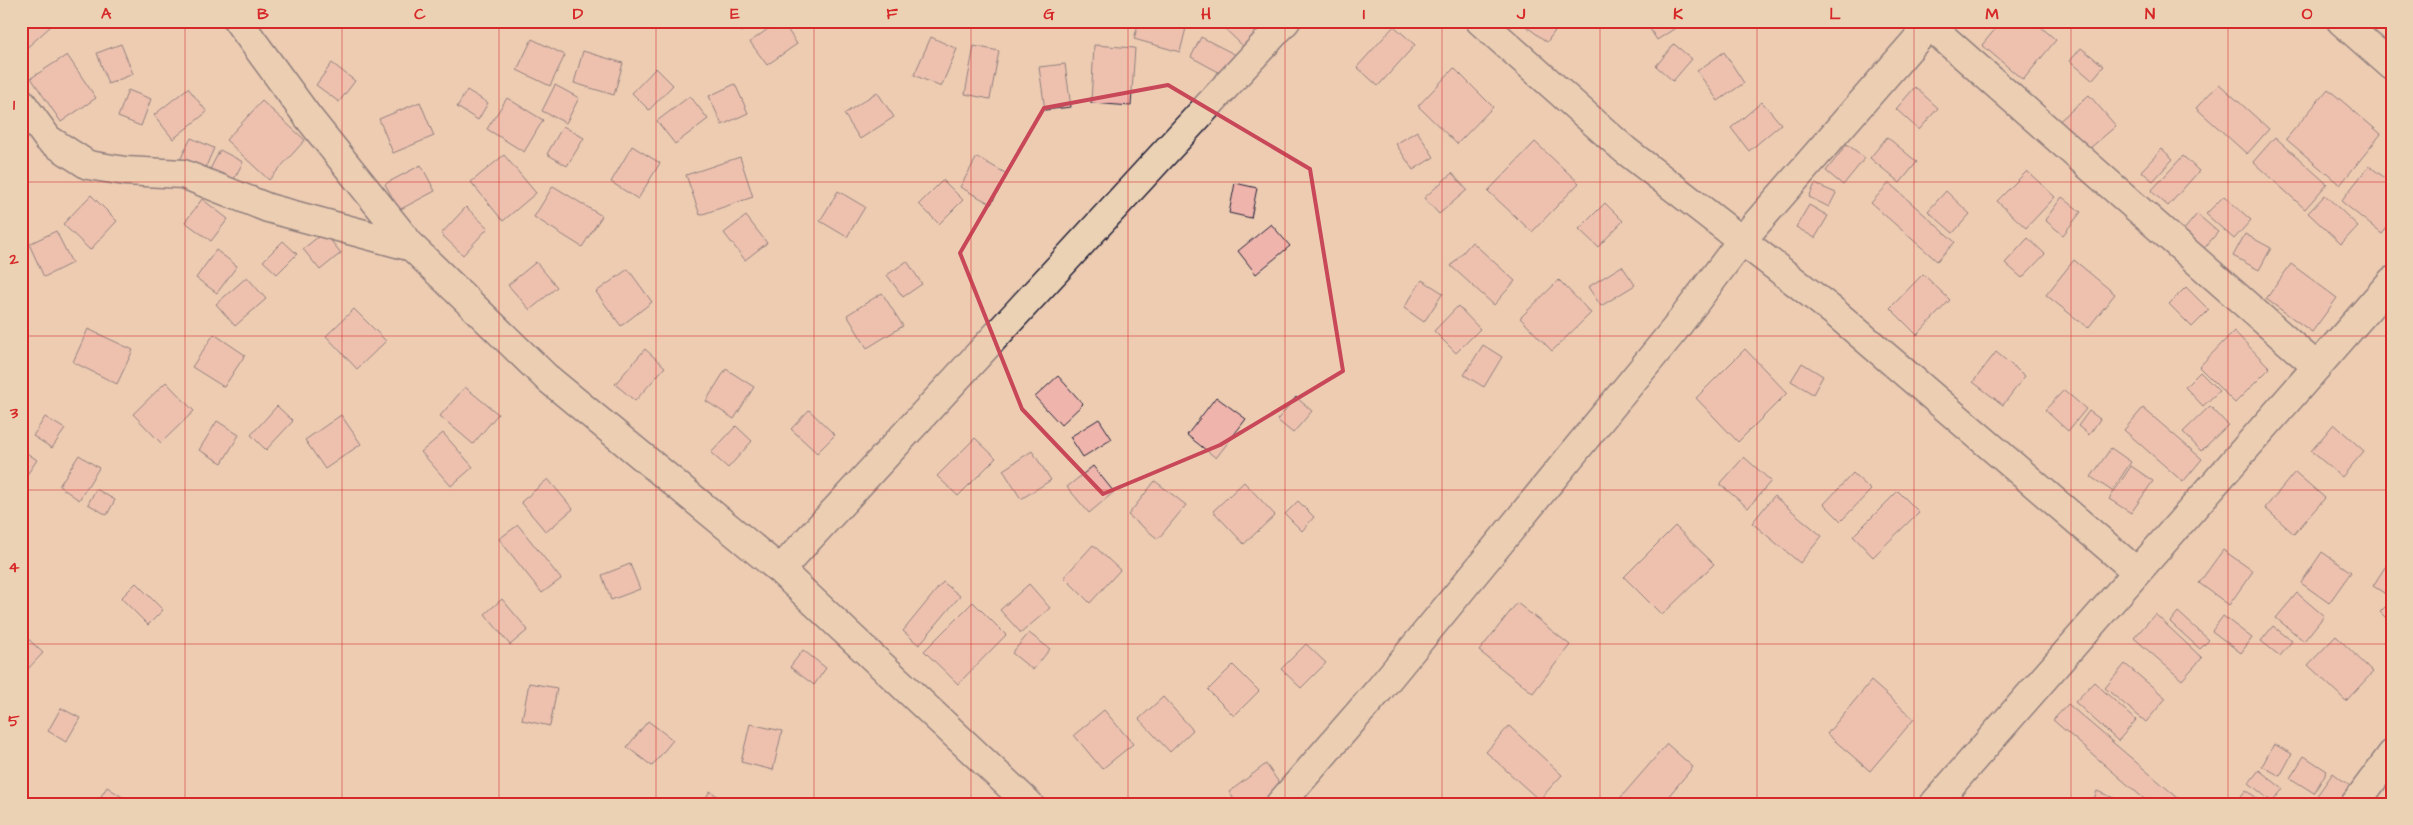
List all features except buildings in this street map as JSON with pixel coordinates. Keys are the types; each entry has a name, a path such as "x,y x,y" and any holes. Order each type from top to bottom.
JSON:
{"street":[{"path":"238,21 308,117 412,247 546,377 780,570 1029,804"},
{"path":"780,570 1286,21"},
{"path":"1480,21 1625,150 1833,311 2137,572"},
{"path":"2341,21 2392,66"},
{"path":"1280,804 1417,644 1675,329 1742,240 1931,23 2316,367"},
{"path":"21,102 48,139 88,165 125,171 184,174 268,208 412,247"},
{"path":"1934,804 2392,281"},
{"path":"2355,804 2392,754"}],"highlighted area":[{"path":"1168,85 1310,169 1343,371 1220,445 1103,494 1022,409 960,253 1044,108"}]}
